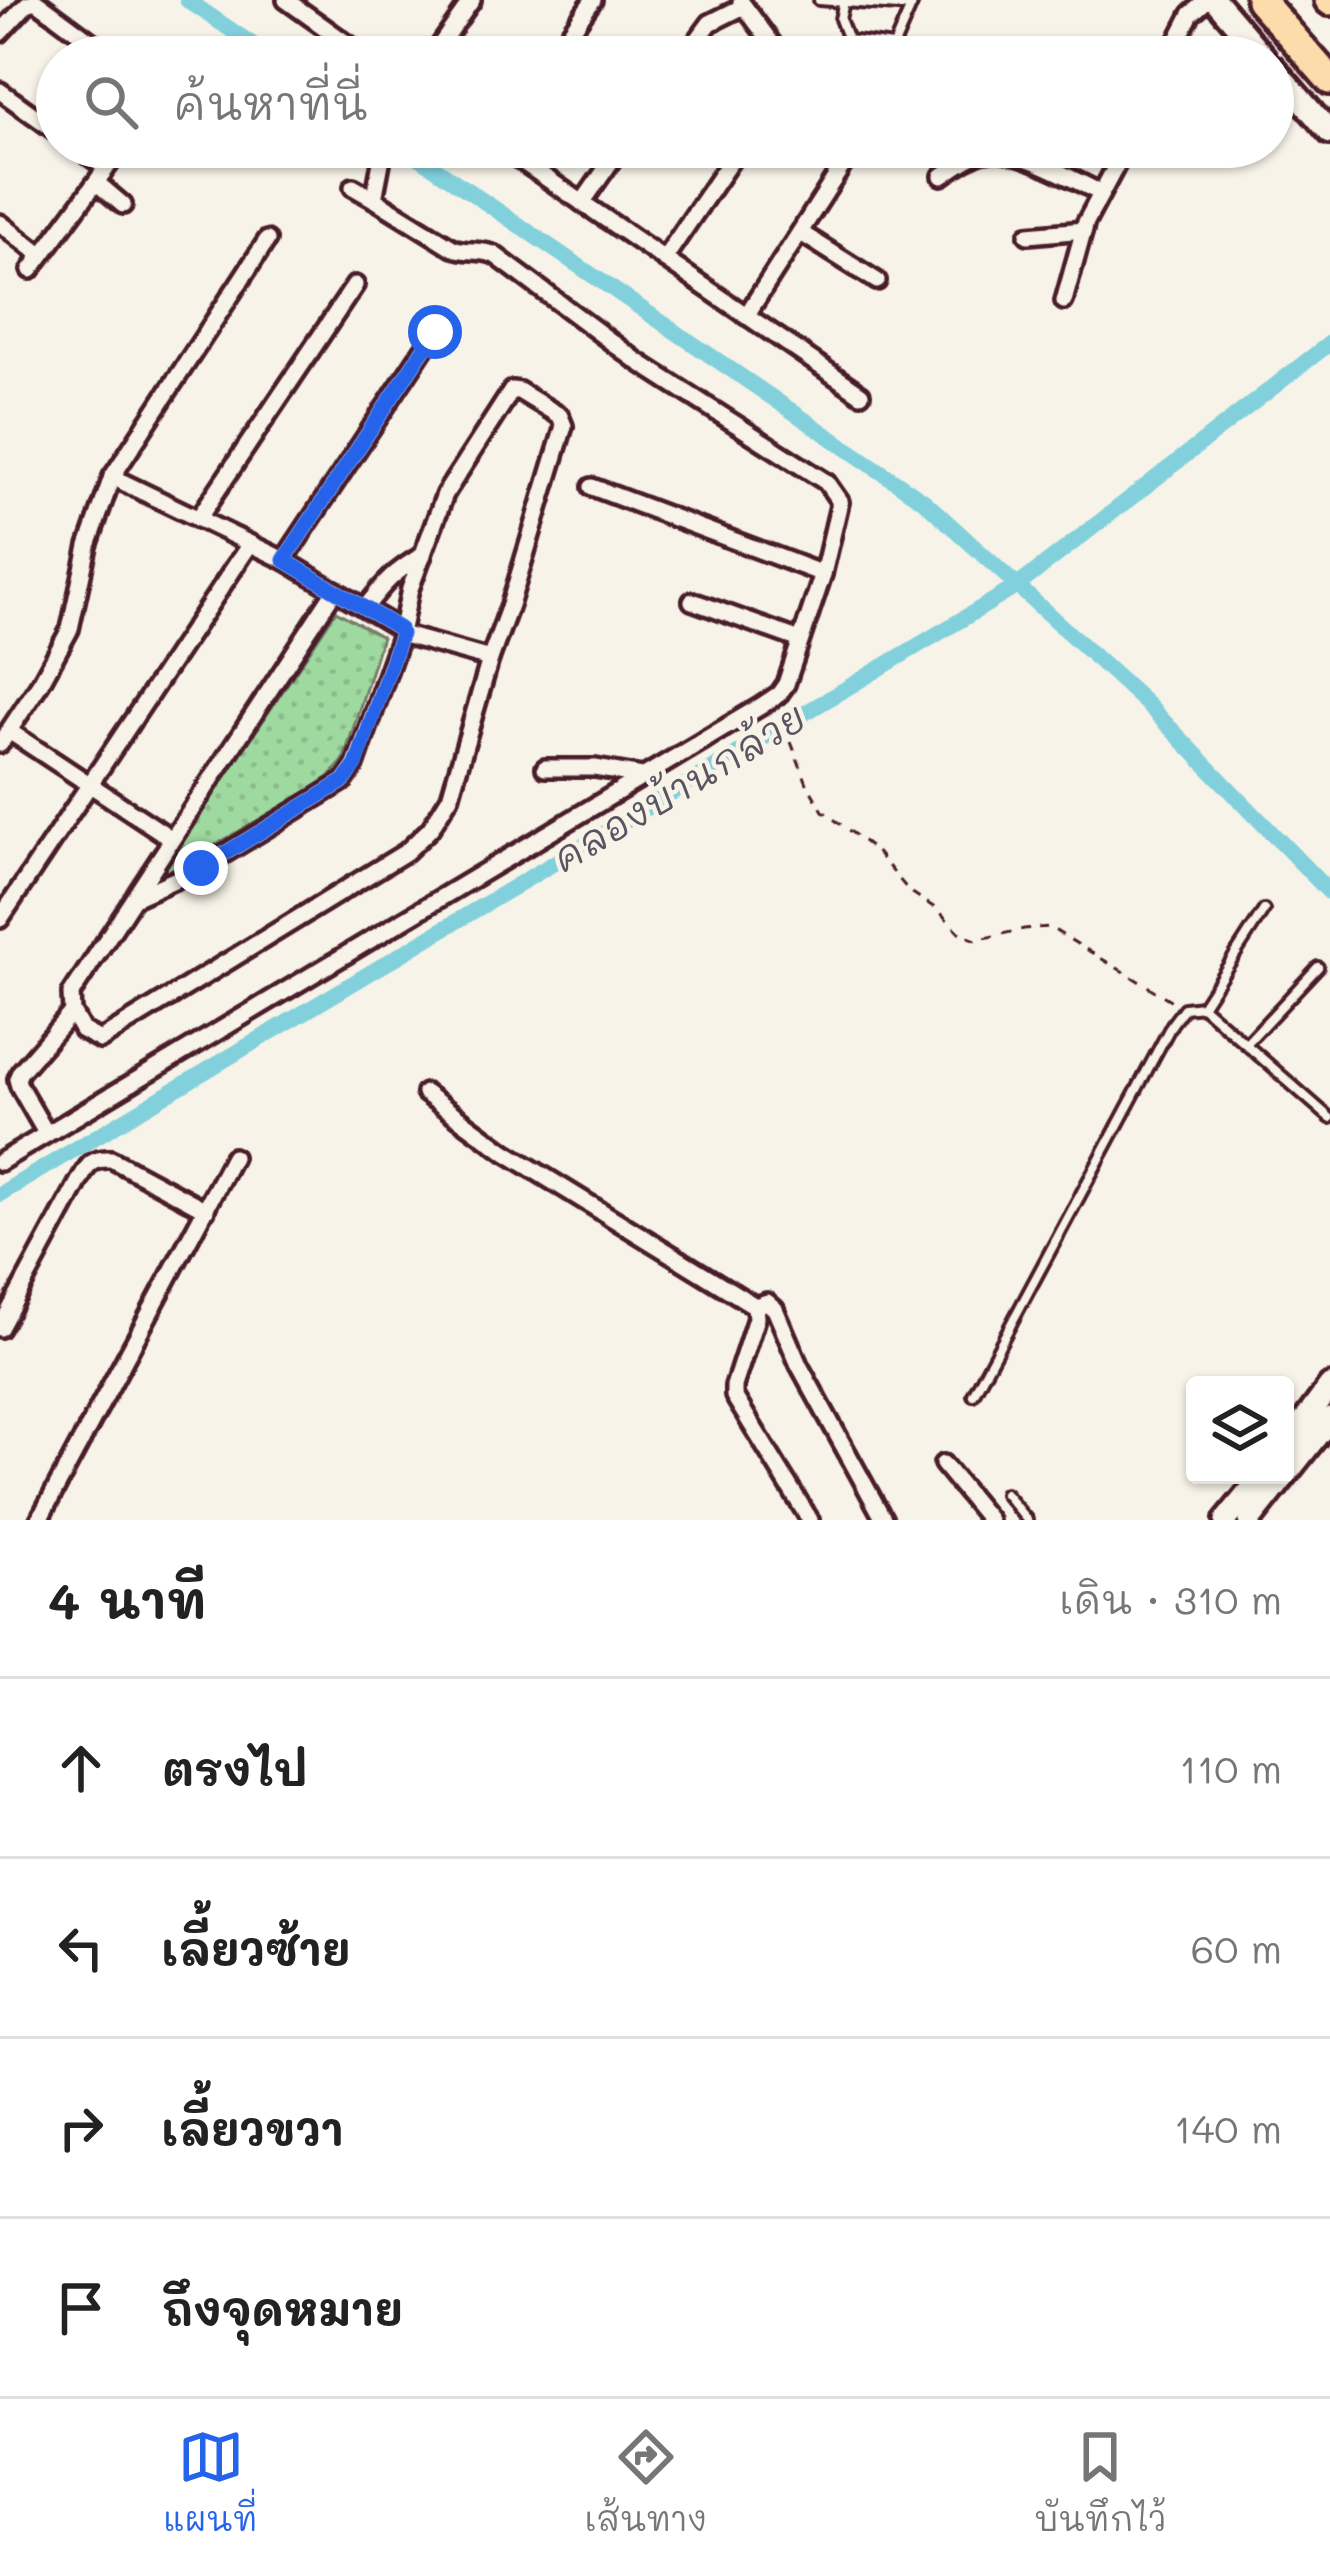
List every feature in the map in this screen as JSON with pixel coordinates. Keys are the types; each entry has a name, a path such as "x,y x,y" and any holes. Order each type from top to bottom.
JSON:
{"highway":[{"path":"1260,0 1292,36"},
{"path":"1294,39 1330,80"}],"street":[{"path":"287,0 337,36"},
{"path":"568,36 593,0"},
{"path":"1180,36 1191,14 1211,0 1244,36"},
{"path":"0,34 27,4 36,1 84,36"},
{"path":"444,36 463,3"},
{"path":"700,36 710,23 742,3 766,36"},
{"path":"0,91 36,117"},
{"path":"1294,91 1330,133"},
{"path":"95,168 123,205"},
{"path":"0,223 36,262 108,168"},
{"path":"374,200 380,168"},
{"path":"531,168 861,394"},
{"path":"582,203 607,168"},
{"path":"664,259 726,168"},
{"path":"746,316 841,168"},
{"path":"942,176 955,168"},
{"path":"1046,168 1101,193"},
{"path":"1064,301 1084,230 1115,168"},
{"path":"0,1162 779,694 786,684 823,574 840,502 826,482 637,361 496,255 453,248 353,187"},
{"path":"1028,235 1084,230"},
{"path":"801,233 877,280"},
{"path":"172,839 89,784 4,737 70,628 88,547 112,477 267,240"},
{"path":"198,519 355,285"},
{"path":"284,560 435,332"},
{"path":"134,898 201,868 344,781 356,765 445,494 509,392 519,391 560,416 564,426 450,797 430,829 406,852 100,1040 82,1030 71,994 335,590"},
{"path":"112,477 284,560 401,631 490,659"},
{"path":"592,487 823,574"},
{"path":"0,919 250,544"},
{"path":"364,608 397,570 423,555"},
{"path":"692,601 800,640"},
{"path":"545,768 595,768 642,776"},
{"path":"46,1133 17,1079 73,1012"},
{"path":"425,1093 505,1152 755,1306"},
{"path":"46,1518 233,1157"},
{"path":"0,1328 78,1183 98,1159 111,1159 206,1210"},
{"path":"755,1306 766,1302 776,1309 800,1364 884,1520"},
{"path":"755,1306 756,1318 734,1396 810,1520"},
{"path":"1294,1435 1330,1386"},
{"path":"1235,1519 1330,1419"},
{"path":"943,1464 988,1520"},
{"path":"1235,1519 1257,1484"}],"lane":[{"path":"819,0 913,4 898,36"},
{"path":"844,2 840,19 846,36"},
{"path":"1202,1006 1264,910"},
{"path":"1246,1044 1318,967"},
{"path":"973,1395 1184,1008 1202,1006 1330,1118"},
{"path":"1005,1494 1028,1520"}],"path":[{"path":"791,742 820,808 874,850 908,890 938,910 961,934 976,940 1053,928 1184,1008"}],"green space":[{"path":"336,611 382,637 343,761 308,791 169,872 163,871"}],"waterway":[{"path":"187,0 240,36"},
{"path":"435,168 924,501 1149,706 1330,893"},
{"name":"คลองบ้านกล้วย","path":"0,1194 1016,587 1330,343"}],"route":[{"path":"201,868 344,781 356,765 400,629 284,560 435,332"}]}
